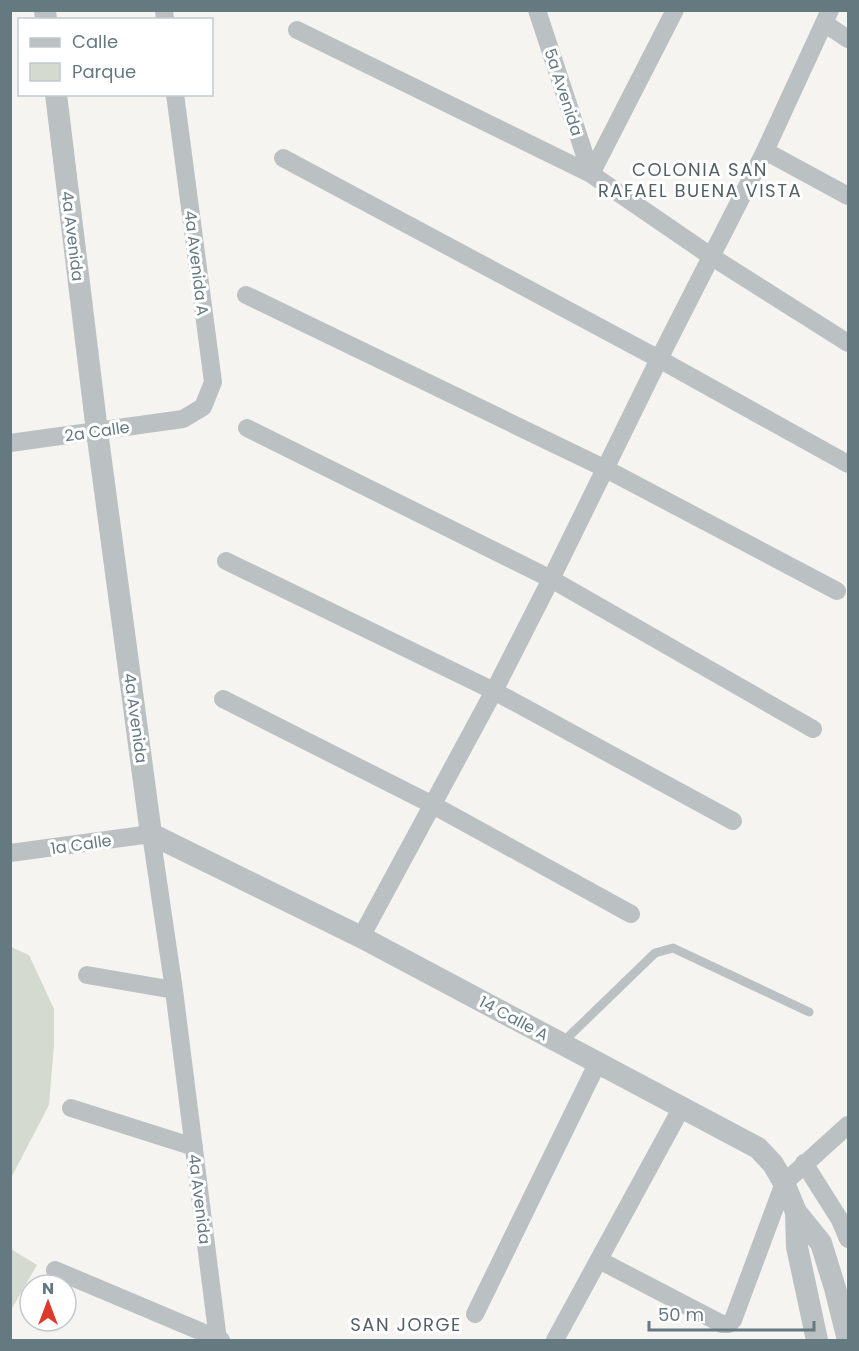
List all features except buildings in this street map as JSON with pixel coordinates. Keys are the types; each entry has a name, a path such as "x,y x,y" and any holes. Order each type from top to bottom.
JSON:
{"street":[{"name":"5a Avenida","path":"537,10 591,174"},
{"path":"591,174 675,10"},
{"path":"361,937 494,691 551,579 765,151 827,17 849,39"},
{"path":"297,30 591,174 712,257 849,343"},
{"name":"4a Avenida","path":"56,96 98,431 219,1340"},
{"name":"4a Avenida A","path":"175,96 213,382 203,407 183,419"},
{"path":"765,151 849,196"},
{"path":"283,158 659,359 849,464"},
{"path":"246,296 606,469 837,591"},
{"name":"2a Calle","path":"10,443 183,419"},
{"path":"247,428 551,579 813,729"},
{"path":"226,561 494,691 733,821"},
{"path":"223,699 433,805 631,914"},
{"name":"1a Calle","path":"10,853 151,834"},
{"name":"14 Calle A","path":"151,834 361,937 758,1148 773,1164 784,1182 796,1212"},
{"path":"87,975 174,990"},
{"path":"475,1314 598,1062"},
{"path":"555,1341 682,1107"},
{"path":"71,1108 194,1147"},
{"path":"599,1260 722,1324 729,1324 733,1320 784,1182 849,1125"},
{"path":"804,1163 840,1220 849,1239"},
{"path":"796,1212 796,1247 817,1341"},
{"path":"796,1212 821,1243 848,1341"},
{"path":"55,1270 219,1340"}],"lane":[{"path":"562,1043 655,953 673,948 809,1012"}],"green space":[{"path":"11,947 29,955 54,1009 54,1045 49,1105 11,1178"},
{"path":"11,1249 37,1265 32,1273 18,1273 18,1298 11,1310"}],"district":[{"name":"COLONIA SAN RAFAEL BUENA VISTA","path":"700,180"},
{"name":"SAN JORGE","path":"406,1325"}]}
